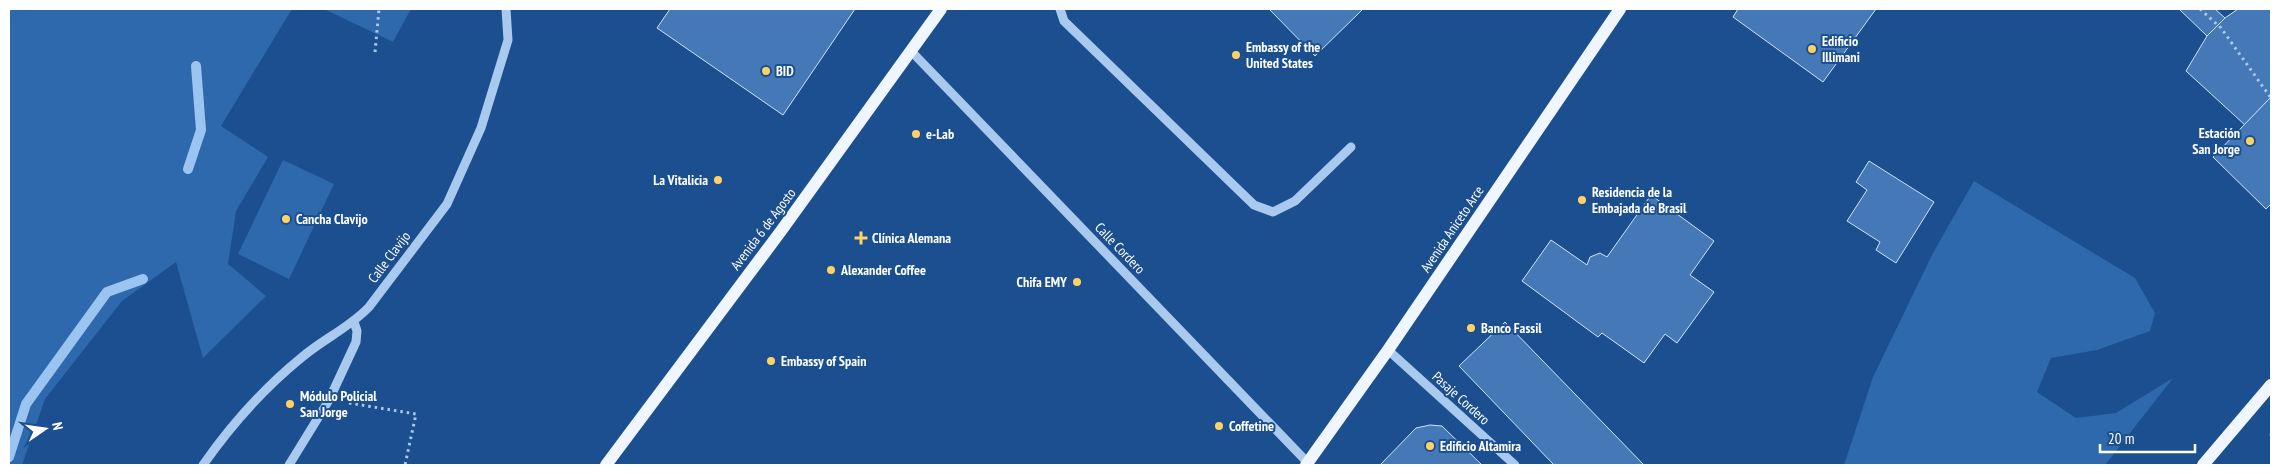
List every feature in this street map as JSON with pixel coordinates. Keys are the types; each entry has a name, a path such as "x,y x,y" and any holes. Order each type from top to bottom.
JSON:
{"main road":[{"name":"Avenida 6 de Agosto","path":"606,465 941,9"},
{"name":"Avenida Aniceto Arce","path":"1307,464 1388,350 1620,9"},
{"path":"2203,465 2271,385"}],"street":[{"name":"Calle Clavijo","path":"203,465 254,400 302,358 331,336 354,322 369,307 447,204 481,128 506,49 508,40 506,9"},
{"path":"1060,9 1064,20 1254,205 1273,212 1295,201 1352,147"},
{"name":"Calle Cordero","path":"912,51 1307,464"},
{"path":"289,465 329,400 356,342 357,331 354,322"},
{"name":"Pasaje Cordero","path":"1388,350 1515,465"}],"path":[{"path":"375,52 379,9"},
{"path":"2200,9 2221,28 2271,98"},
{"path":"329,400 416,414 405,465"}],"shaded area":[{"path":"9,9 292,9 221,126 268,157 236,211 228,264 266,296 203,358 176,262 122,301 45,399 22,465 9,465"},
{"path":"324,9 411,9 393,42"},
{"name":"Cancha Clavijo","path":"283,160 334,184 289,279 238,254"},
{"path":"1974,181 2135,278 2155,313 2150,331 2097,350 2051,358 2037,392 2076,418 2116,413 2173,378 2105,465 1844,465 1873,377 1933,253"}],"building":[{"name":"BID","path":"670,9 855,9 783,115 657,28"},
{"path":"1269,9 1363,9 1315,56"},
{"name":"Edificio Illimani","path":"1738,9 1876,9 1823,82 1733,17"},
{"path":"2179,9 2215,9 2225,18 2207,36"},
{"path":"2238,9 2271,9 2271,97 2245,125 2186,71 2207,36 2225,18"},
{"name":"Estación San Jorge","path":"2271,97 2271,204 2266,209 2213,157"},
{"path":"1869,161 1934,202 1896,263 1876,250 1880,242 1847,221 1867,190 1856,182"},
{"path":"1651,195 1714,241 1690,275 1714,292 1677,343 1665,334 1644,363 1602,333 1598,337 1522,281 1551,240 1587,265 1590,257 1600,253 1607,257"},
{"path":"1505,322 1644,465 1554,465 1459,366"},
{"name":"Edificio Altamira","path":"1430,425 1442,426 1482,465 1380,465 1416,428"}],"waterway":[{"path":"188,169 201,130 196,66"},
{"path":"9,457 26,404 107,292 143,279"}],"place":[{"name":"Edificio Illimani","path":"1812,49"},
{"name":"Embassy of the United States","path":"1236,55"},
{"name":"BID","path":"766,71"},
{"name":"e-Lab","path":"916,134"},
{"name":"Estación San Jorge","path":"2250,141"},
{"name":"La Vitalicia","path":"718,180"},
{"name":"Residencia de la Embajada de Brasil","path":"1582,200"},
{"name":"Cancha Clavijo","path":"286,219"},
{"name":"Clínica Alemana","path":"861,238"},
{"name":"Alexander Coffee","path":"831,270"},
{"name":"Chifa EMY","path":"1077,282"},
{"name":"Banco Fassil","path":"1471,328"},
{"name":"Embassy of Spain","path":"771,361"},
{"name":"Módulo Policial San Jorge","path":"290,404"},
{"name":"Coffetine","path":"1219,426"},
{"name":"Edificio Altamira","path":"1430,446"}]}
